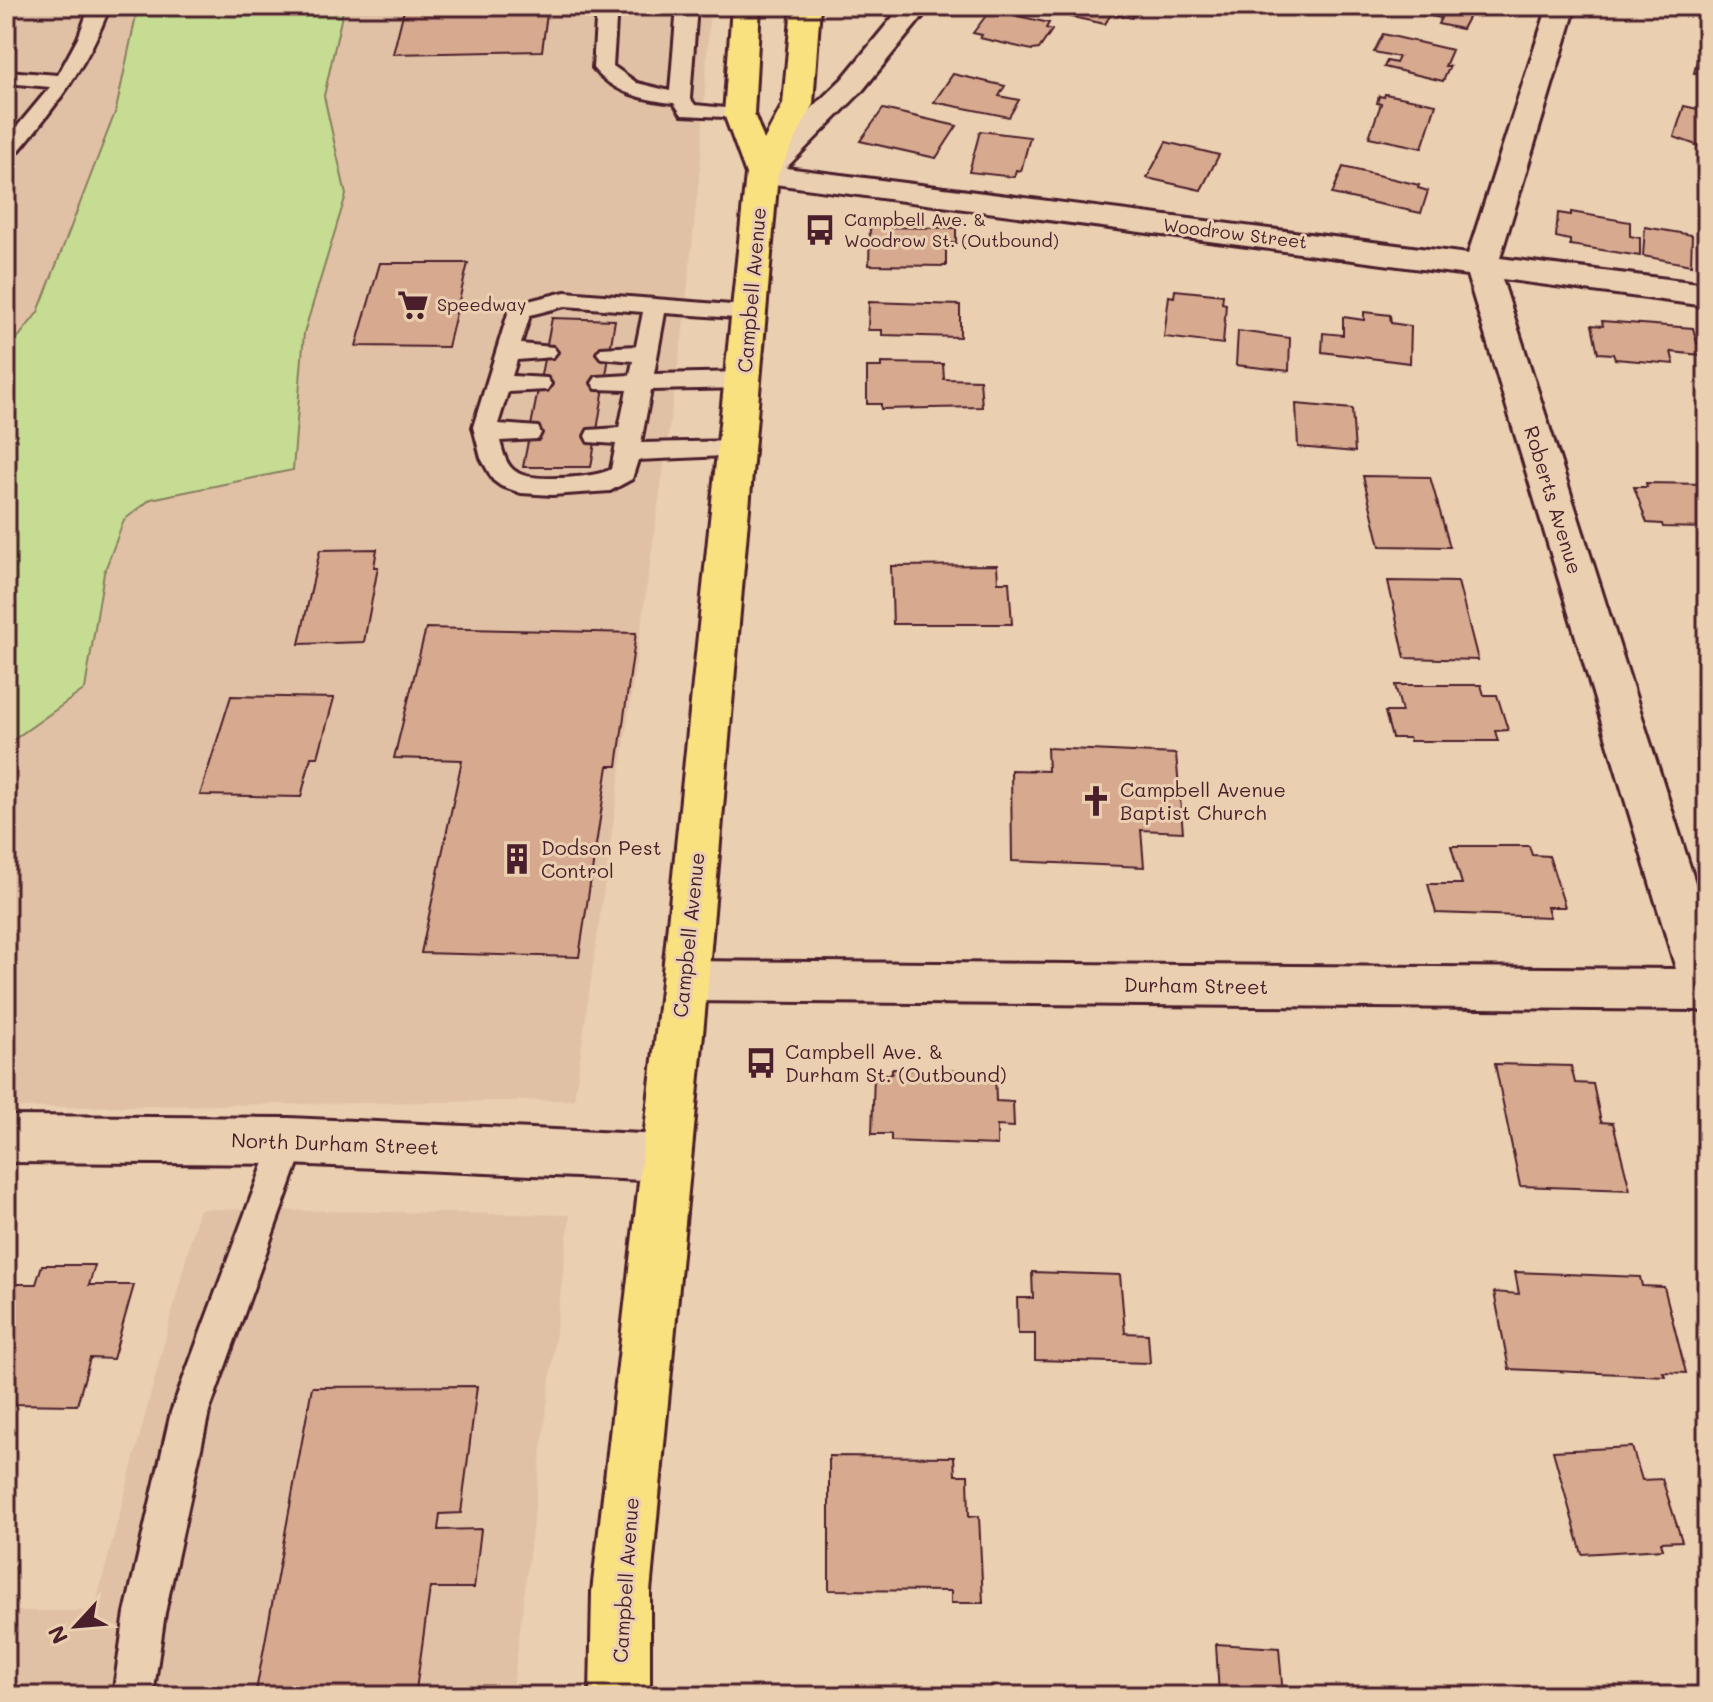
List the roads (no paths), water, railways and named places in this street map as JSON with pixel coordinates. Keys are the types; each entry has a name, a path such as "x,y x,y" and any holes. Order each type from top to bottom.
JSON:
{"main road":[{"name":"Campbell Avenue","path":"746,6 739,114 762,174"},
{"name":"Campbell Avenue","path":"620,1696 621,1592 685,981 762,174 798,104 806,6"}],"street":[{"path":"762,174 852,85 917,6"},
{"path":"1481,266 1562,6"},
{"name":"Woodrow Street","path":"762,174 1707,295"},
{"name":"Roberts Avenue","path":"1481,266 1707,991"},
{"name":"Durham Street","path":"685,981 1707,991"},
{"name":"North Durham Street","path":"6,1139 289,1141 665,1158"}],"lane":[{"path":"6,154 64,82 88,38 100,6"},
{"path":"607,6 603,68 621,85 641,94 680,98"},
{"path":"687,6 680,98 689,111 739,114"},
{"path":"6,77 64,82"},
{"path":"655,307 623,473 610,482 518,486 503,477 486,432 520,310 565,299 749,312"},
{"path":"508,352 545,352"},
{"path":"609,353 645,354"},
{"path":"604,383 744,380"},
{"path":"498,384 539,384"},
{"path":"486,432 529,433"},
{"path":"597,436 628,444 737,449"},
{"path":"133,1696 145,1613 190,1412 289,1141"}],"place":[{"name":"Campbell Ave. & Woodrow St. (Outbound)","path":"820,230"},
{"name":"Speedway","path":"413,305"},
{"name":"Campbell Avenue Baptist Church","path":"1096,801"},
{"name":"Dodson Pest Control","path":"517,859"},
{"name":"Campbell Ave. & Durham St. (Outbound)","path":"761,1063"}]}
